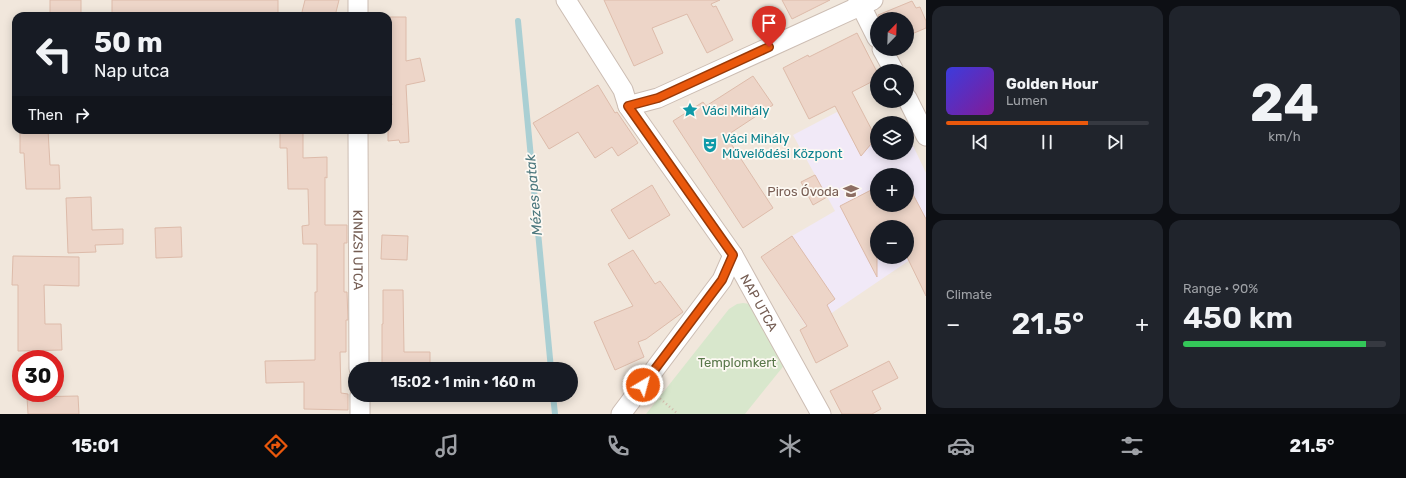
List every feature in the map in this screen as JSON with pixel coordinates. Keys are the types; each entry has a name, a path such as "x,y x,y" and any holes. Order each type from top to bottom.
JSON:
{"street":[{"path":"358,0 358,12"},
{"name":"NAP UTCA","path":"566,0 623,90 628,106 733,255 821,414"},
{"name":"NAP UTCA","path":"577,0 588,35"},
{"path":"628,106 658,98 864,2 870,19"},
{"path":"912,108 926,136"},
{"name":"KINIZSI UTCA","path":"358,134 359,362"},
{"path":"621,414 722,280 733,255"},
{"path":"360,402 360,414"}],"path":[{"path":"643,385 678,414"}],"shaded area":[{"path":"0,0 926,0 926,414 0,414"},
{"path":"837,112 861,156 870,145 870,160 914,160 914,148 926,173 926,249 914,257 914,220 870,220 870,264 904,264 808,329 761,257 792,236 835,211 793,135"}],"green space":[{"name":"Templomkert","path":"737,304 750,304 786,363 745,414 646,414 729,309"}],"building":[{"path":"50,0 81,0 81,12 50,12"},
{"path":"112,0 278,0 278,12 112,12"},
{"path":"305,0 339,0 336,12 302,12"},
{"path":"604,0 720,0 711,4 713,7 716,6 733,40 707,53 687,14 652,28 663,53 634,66"},
{"path":"782,0 830,0 792,19"},
{"path":"912,1 916,8 920,7 926,21 926,28 914,33 914,12 885,12"},
{"path":"392,17 406,17 406,61 420,58 425,81 406,85 409,142 400,143 399,140 388,141 388,134 392,134"},
{"path":"857,33 873,64 870,64 870,83 852,92 870,126 870,145 861,156 835,106 809,119 783,68 808,55 809,57"},
{"name":"Váci Mihály Művelődési Központ","path":"753,76 773,105 726,136 773,208 743,228 673,121 703,102 706,106"},
{"path":"598,85 615,113 617,112 638,143 618,156 612,147 595,158 578,132 549,149 533,123"},
{"path":"20,134 48,134 50,165 59,165 60,189 26,189 24,153 20,153"},
{"path":"280,134 303,134 303,158 327,157 327,178 325,177 325,225 347,225 347,243 344,243 344,292 347,292 348,320 346,320 346,352 340,352 341,393 348,394 348,410 304,409 304,382 266,383 265,361 315,360 317,244 303,244 302,226 309,225 308,189 288,189 287,148 280,148"},
{"path":"815,175 827,197 813,205 801,182"},
{"path":"652,185 670,215 629,239 611,210"},
{"path":"870,191 870,212 914,212 914,196 926,219 926,296 910,264 914,264 914,220 870,220 870,264 840,206"},
{"path":"91,197 92,230 123,229 123,244 95,245 96,252 68,253 66,198"},
{"path":"181,227 182,257 156,258 155,228"},
{"path":"382,235 408,236 407,260 381,259"},
{"path":"792,236 835,299 827,305 848,346 816,363 800,330 807,326 761,257"},
{"path":"633,250 655,284 660,281 683,312 646,339 638,342 644,357 615,370 594,322 633,306 608,264"},
{"path":"13,256 79,257 79,286 44,285 45,324 61,324 62,350 18,350 18,285 12,285"},
{"path":"870,264 877,264 877,277"},
{"path":"383,290 403,290 404,352 430,352 430,362 382,362"},
{"path":"889,361 898,378 872,391 881,409 872,414 842,414 830,391"},
{"path":"64,396 78,396 79,414 28,414 27,402 64,402"}],"waterway":[{"name":"Mézes patak","path":"518,21 550,362"},
{"name":"Mézes patak","path":"554,402 555,414"}],"place":[{"name":"Váci Mihály","path":"690,110"},
{"name":"Váci Mihály Művelődési Központ","path":"710,145"},
{"name":"Piros Óvoda","path":"851,191"}],"route":[{"path":"643,385 722,280 733,255 628,106 648,102 658,98 769,47"}]}
